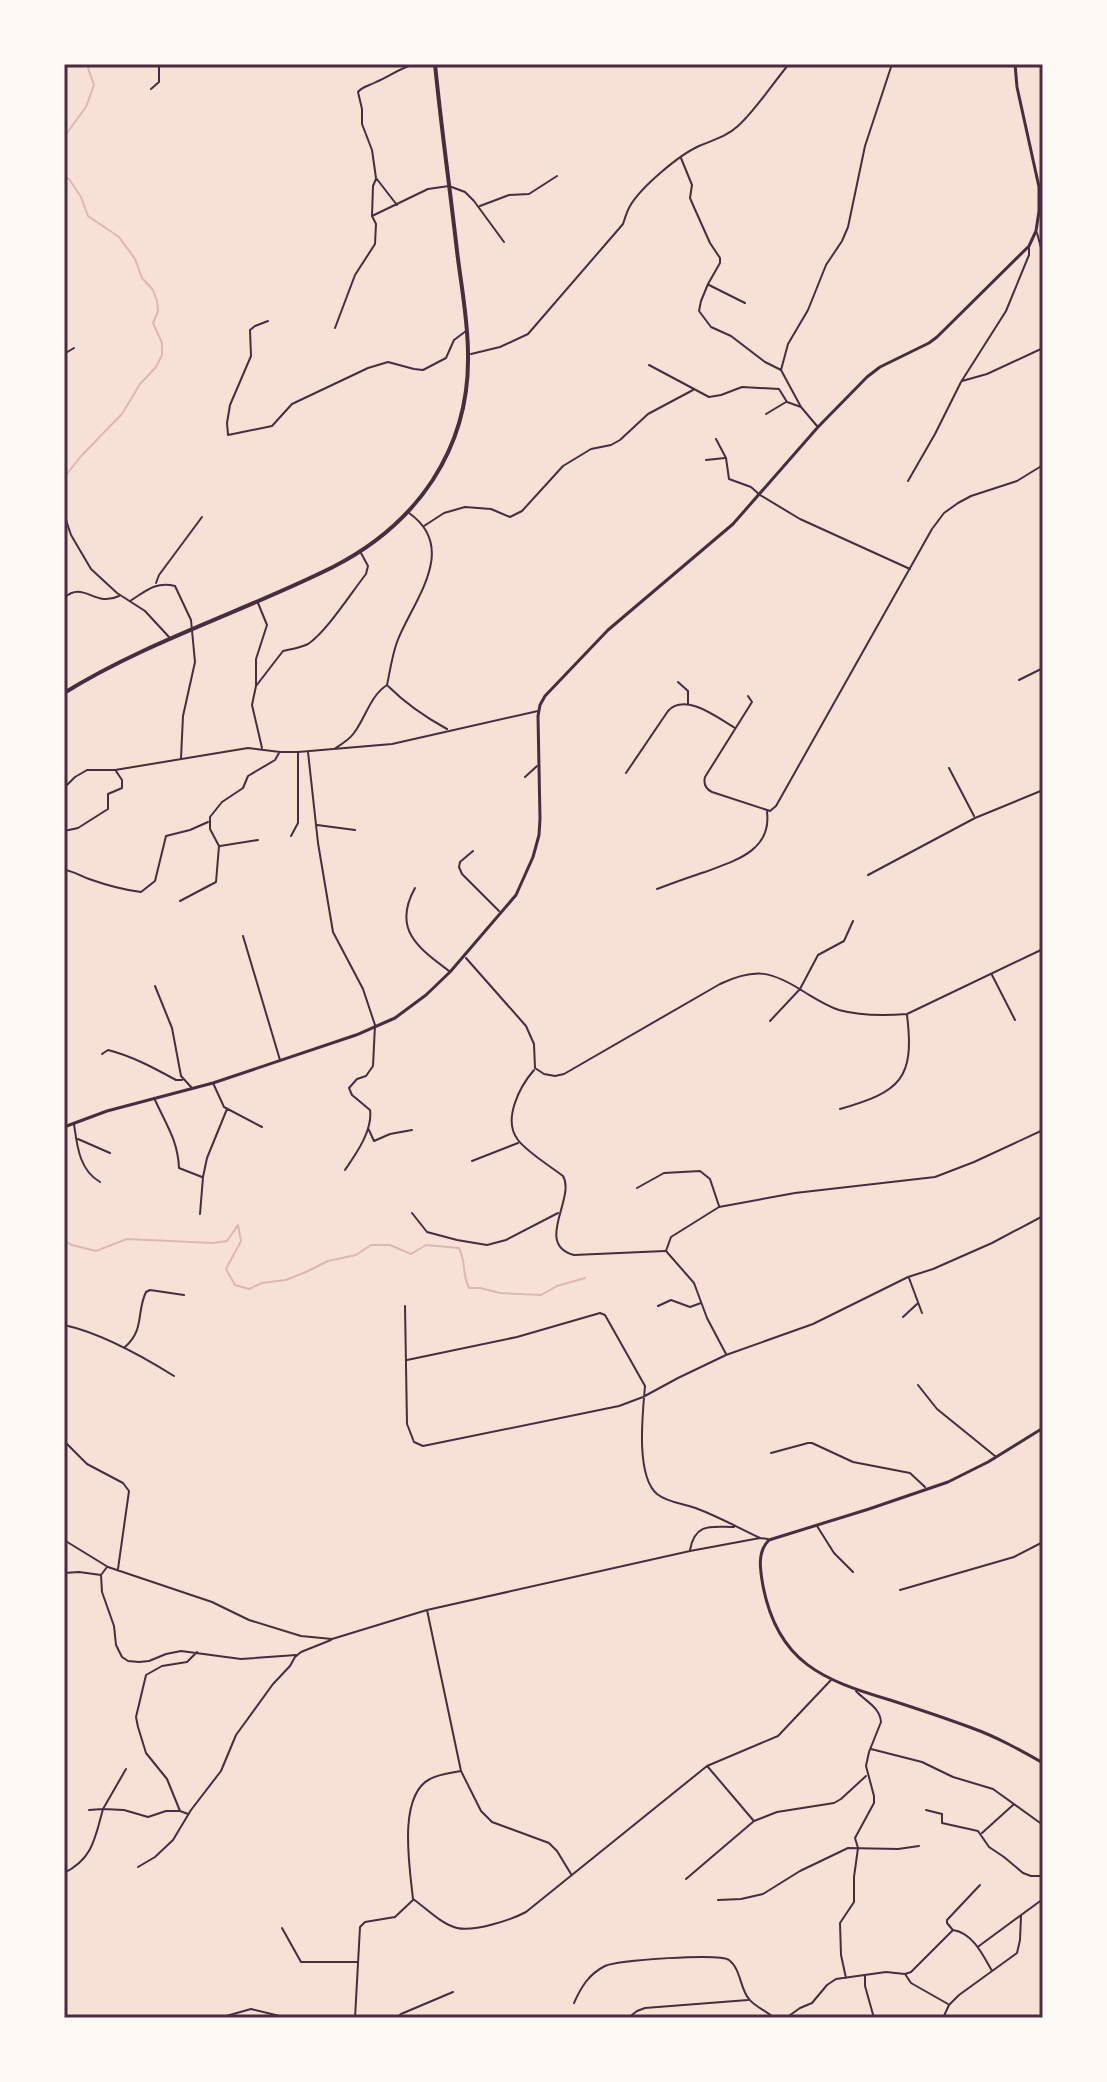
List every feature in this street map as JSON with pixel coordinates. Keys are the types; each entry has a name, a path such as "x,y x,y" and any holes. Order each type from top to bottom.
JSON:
{"highway":[{"path":"64,693 112,666 258,602 361,552 382,538 408,513 444,461 462,415 468,355 435,64"}],"street":[{"path":"151,89 159,82 159,64"},
{"path":"335,328 355,275 375,244 376,224 372,216 376,178 372,150 362,124 358,90 415,64"},
{"path":"468,355 500,347 528,334 623,224 630,205 667,167 698,146 722,138 739,125 789,64"},
{"path":"781,370 788,344 848,227 865,146 892,64"},
{"path":"64,1127 107,1111 213,1083 374,1028 412,1007 450,972 516,895 536,846 540,819 539,711 545,696 608,630 733,524 818,427 875,371 937,337 1029,246 1036,231 1039,187 1017,87 1015,64"},
{"path":"681,157 692,185 690,198 720,258 699,311 716,330 731,336 781,370 801,407 818,427"},
{"path":"479,207 509,195 529,194 557,176"},
{"path":"376,178 397,205"},
{"path":"372,216 428,189 449,186 465,192 504,242"},
{"path":"1036,231 1043,255"},
{"path":"908,481 961,382 1006,311 1029,255 1029,246"},
{"path":"708,284 745,303"},
{"path":"268,321 250,330 251,356 230,405 228,435 272,426 292,404 368,368 388,362 423,370 446,358 454,340 467,330"},
{"path":"64,354 74,348"},
{"path":"961,382 987,374 1043,348"},
{"path":"649,365 709,397 742,387 776,388 787,402 801,407"},
{"path":"424,526 444,513 465,507 491,509 510,517 517,514 563,466 591,449 620,440 648,414 693,390"},
{"path":"766,414 787,402"},
{"path":"716,439 726,458 729,479 751,487 800,519 911,569"},
{"path":"706,460 726,458"},
{"path":"748,696 752,702 705,777 705,787 767,811 776,806 932,529 950,508 971,496 1017,481 1043,465"},
{"path":"333,750 353,734 373,699 387,685 398,641 426,584 431,541 424,526 408,513"},
{"path":"64,514 71,535 87,564 120,595 145,611 171,640"},
{"path":"156,584 159,575 202,517"},
{"path":"256,686 283,651 308,644 319,634 366,574 368,566 361,552"},
{"path":"130,601 156,584 175,586 191,620 195,662 183,716 181,759"},
{"path":"64,598 74,591 107,600 120,595"},
{"path":"258,602 267,625 256,659 252,705 262,748"},
{"path":"1019,680 1043,668"},
{"path":"678,682 688,691 688,704"},
{"path":"387,685 404,702 450,730"},
{"path":"626,773 672,707 688,704 736,728"},
{"path":"64,788 87,770 115,770 226,750 262,748 298,752 411,741 539,711"},
{"path":"308,751 333,932 363,989 374,1028 373,1066 349,1089 370,1110 371,1115 359,1150 345,1170"},
{"path":"64,870 141,892 155,881 166,836 209,822 219,804 243,788 248,776 275,760 280,752"},
{"path":"291,836 298,823 298,752"},
{"path":"525,777 538,765"},
{"path":"949,768 975,818"},
{"path":"64,831 78,828 108,809 108,794 122,788 122,780 115,770"},
{"path":"868,875 975,818 1043,790"},
{"path":"657,889 740,859 757,847 768,823 767,811"},
{"path":"180,901 216,882 219,846 209,822"},
{"path":"316,825 355,830"},
{"path":"219,846 258,840"},
{"path":"473,851 460,862 459,867 462,874 499,912"},
{"path":"415,888 405,908 409,932 430,957 450,972"},
{"path":"770,1021 800,989 818,955 844,941 853,921"},
{"path":"243,936 281,1061"},
{"path":"535,1068 544,1074 564,1074 742,974 763,973 837,1009 880,1016 907,1014 1043,949"},
{"path":"464,956 526,1026 534,1044 535,1068 519,1089 513,1129 519,1142 567,1182 556,1237 561,1248 567,1254 574,1255 666,1251"},
{"path":"991,974 1015,1020"},
{"path":"155,986 172,1028 183,1080"},
{"path":"840,1109 874,1098 890,1088 903,1074 910,1055 907,1014"},
{"path":"102,1054 108,1050 116,1052 173,1079 183,1080 194,1089"},
{"path":"213,1083 227,1109 262,1127"},
{"path":"155,1100 172,1132 180,1157 179,1168 203,1177"},
{"path":"200,1214 207,1158 227,1109"},
{"path":"74,1123 84,1167 100,1182"},
{"path":"368,1127 374,1141 412,1130"},
{"path":"666,1251 671,1237 719,1207 795,1193 935,1177 1043,1130"},
{"path":"76,1138 110,1153"},
{"path":"472,1161 519,1142"},
{"path":"637,1188 664,1173 700,1171 710,1179 719,1207"},
{"path":"412,1213 427,1232 487,1245 506,1240 559,1213"},
{"path":"405,1306 407,1424 412,1439 420,1446 619,1406 726,1355 813,1324 908,1277 1020,1230 1043,1216"},
{"path":"666,1251 694,1283 726,1355"},
{"path":"908,1277 922,1313"},
{"path":"124,1347 137,1332 146,1292 184,1295"},
{"path":"658,1306 671,1300 690,1307 702,1302"},
{"path":"903,1317 917,1303"},
{"path":"406,1360 517,1337 600,1313 609,1319 644,1382 642,1451 653,1489 662,1497 699,1509 769,1540 927,1490 996,1457 1043,1428"},
{"path":"64,1325 124,1347 174,1376"},
{"path":"918,1385 937,1409 996,1457"},
{"path":"64,1441 87,1464 123,1483 129,1491 118,1570"},
{"path":"771,1453 808,1443 817,1444 853,1462 910,1473 927,1490"},
{"path":"816,1525 834,1553 853,1572"},
{"path":"690,1551 694,1537 701,1530 707,1527 737,1527"},
{"path":"108,1567 101,1575 102,1592 122,1657 139,1662 181,1651 241,1659 297,1654 332,1639 427,1610 760,1538"},
{"path":"64,1540 108,1567 212,1602 249,1620 301,1636 332,1639"},
{"path":"769,1540 762,1548 760,1560 773,1617 782,1636 812,1669 855,1690 971,1727 1043,1763"},
{"path":"900,1590 1014,1557 1043,1542"},
{"path":"64,1573 101,1575"},
{"path":"427,1610 461,1771 485,1817 498,1825 549,1843 572,1875"},
{"path":"180,1811 167,1779 146,1753 136,1717 146,1675 162,1666 187,1662 197,1652"},
{"path":"138,1867 155,1857 177,1834 188,1814 221,1771 236,1735 297,1654"},
{"path":"461,1771 433,1777 425,1782 411,1804 408,1839 413,1899 450,1925 467,1928 518,1917 534,1907 707,1766 778,1736 831,1680"},
{"path":"846,1978 841,1955 840,1923 854,1902 858,1848 855,1836 874,1803 866,1766 881,1717 877,1709 855,1690"},
{"path":"871,1749 922,1762 953,1777 993,1789 1043,1825"},
{"path":"707,1766 754,1821"},
{"path":"64,1873 80,1865 91,1850 103,1809 126,1769"},
{"path":"686,1879 754,1821 777,1812 832,1804 867,1775"},
{"path":"982,1834 1014,1804"},
{"path":"89,1810 124,1810 148,1817 166,1811 188,1814"},
{"path":"926,1810 942,1814 942,1823 982,1834 989,1847 1023,1873 1043,1876"},
{"path":"718,1900 763,1894 844,1849 919,1846"},
{"path":"980,1885 947,1923 978,1947 992,1971"},
{"path":"355,2018 362,1924 395,1917 413,1899"},
{"path":"978,1947 1043,1899"},
{"path":"943,2018 949,2005 964,1991 1017,1953 1021,1916"},
{"path":"282,1928 301,1962 359,1962"},
{"path":"786,2018 812,2003 830,1982 890,1972 905,1974 918,1966 953,1930"},
{"path":"574,2003 585,1982 607,1965 725,1958 731,1962 749,2000 774,2018"},
{"path":"905,1974 916,1987 949,2005"},
{"path":"865,1975 874,2018"},
{"path":"396,2018 453,1992"},
{"path":"628,2018 645,2008 749,2000"},
{"path":"219,2018 251,2009 288,2018"}],"waterway":[{"path":"64,137 86,107 94,85 88,68 91,64"},
{"path":"64,178 69,179 81,197 88,216 119,237 135,259 142,278 153,290 157,301 158,311 153,323 162,343 162,355 156,367 140,384 122,414 66,475"},
{"path":"64,1241 96,1251 127,1239 213,1243 227,1241 238,1225 241,1241 226,1269 235,1285 249,1289 262,1283 286,1280 328,1261 356,1255 371,1245 390,1245 411,1254 426,1245 459,1248 469,1288 500,1293 541,1295 557,1286 585,1278"}]}
